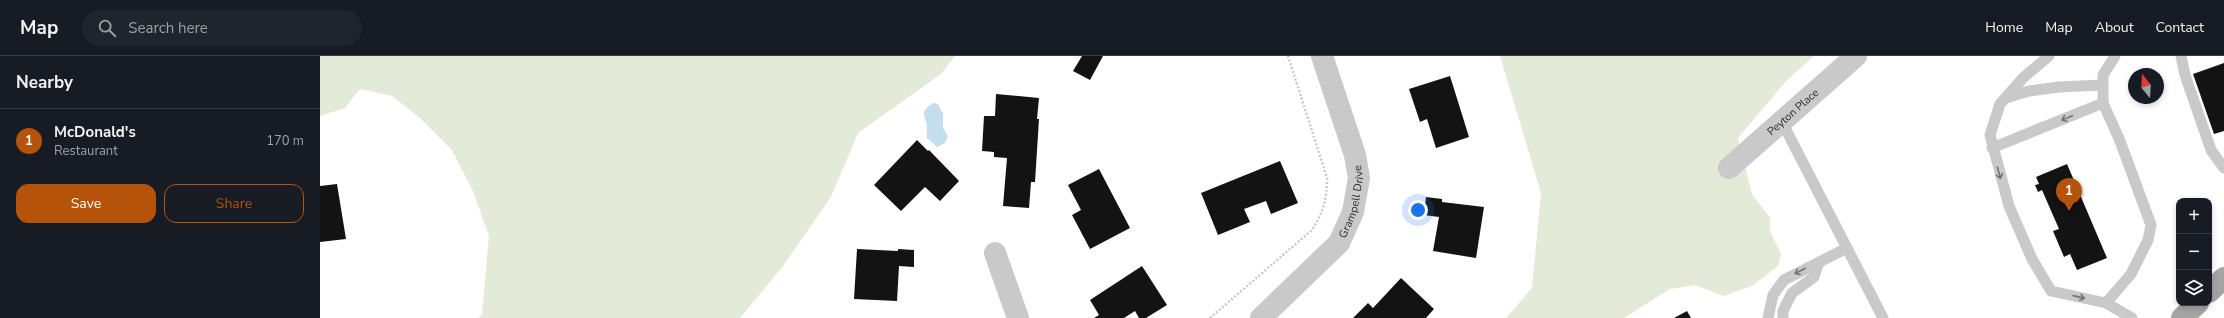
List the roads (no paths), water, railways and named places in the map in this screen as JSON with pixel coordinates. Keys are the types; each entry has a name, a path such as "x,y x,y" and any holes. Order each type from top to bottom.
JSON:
{"main road":[{"path":"2212,289 2224,278"},
{"path":"2182,318 2195,306"}],"street":[{"name":"Grampell Drive","path":"1261,318 1339,243 1354,212 1359,178 1355,155 1322,56"},
{"name":"Peyton Place","path":"1729,168 1856,56"},
{"path":"995,253 1018,318"}],"lane":[{"path":"2049,56 2024,77 2000,104 1990,135 1992,148 2009,206 2032,258 2051,291 2106,303 2132,318"},
{"path":"2106,303 2132,274 2148,240 2151,224 2120,141 2103,103 2103,75 2115,56"},
{"path":"2181,56 2185,75 2211,150 2217,156 2224,168"},
{"path":"2187,56 2190,74 2216,146 2217,156"},
{"path":"2006,98 2029,91 2059,87 2102,86"},
{"path":"1992,148 2103,103"},
{"path":"1782,122 1883,318"},
{"path":"1768,318 1773,295 1784,280 1847,248"},
{"path":"1783,318 1783,311 1792,293 1814,277 1819,262"}],"water":[{"path":"933,103 938,104 943,114 943,128 948,136 945,143 937,147 927,138 927,128 924,114 926,109"}],"place":[{"name":"McDonald's","path":"2069,211"}]}
